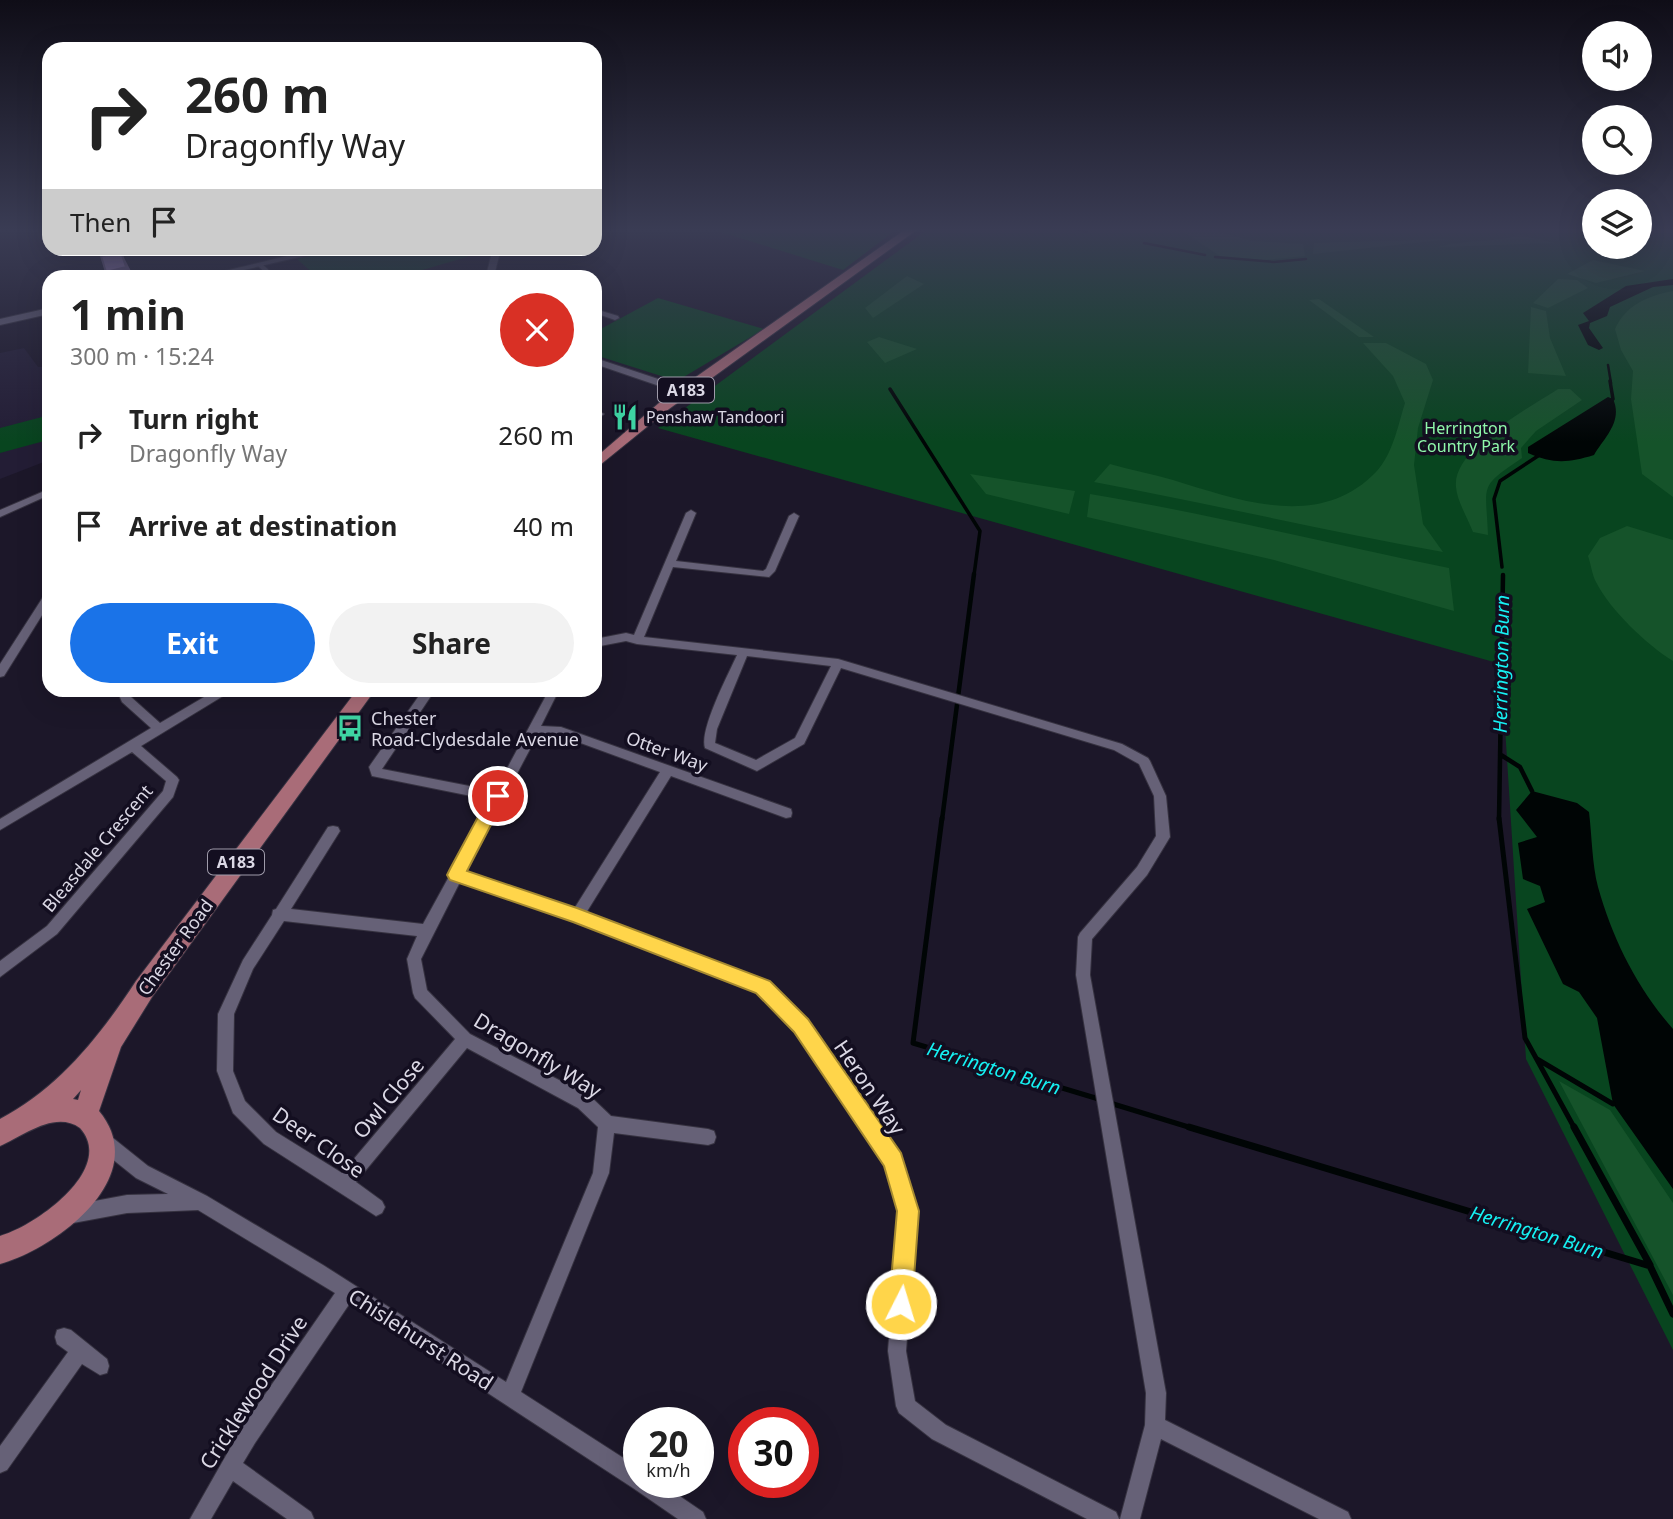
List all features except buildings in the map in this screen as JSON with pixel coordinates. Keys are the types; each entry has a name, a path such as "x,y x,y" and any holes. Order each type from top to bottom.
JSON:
{"main road":[{"name":"A183","path":"602,459 684,391 813,300"},
{"name":"Chester Road","path":"111,1039 144,989 361,697"},
{"name":"A183","path":"36,1114 111,1039"},
{"name":"A183","path":"85,1115 111,1039"},
{"path":"0,1133 36,1114 64,1110 85,1115 98,1128 102,1140 95,1174 65,1215 10,1247 0,1263"}],"street":[{"path":"0,322 42,313"},
{"path":"602,313 615,318"},
{"path":"602,363 684,391"},
{"path":"0,514 42,497"},
{"path":"637,640 691,513"},
{"path":"669,563 765,575 770,570 794,516"},
{"path":"0,673 42,607"},
{"path":"602,642 626,637 743,654 838,663 1118,747 1144,761 1160,796 1163,836 1142,871 1085,937 1083,975 1156,1393 1156,1425 1130,1519"},
{"path":"743,654 711,729 709,745 757,766 800,741 838,663"},
{"path":"125,697 160,729"},
{"path":"0,825 213,697"},
{"path":"424,697 375,767 376,773 498,796"},
{"name":"Dragonfly Way","path":"510,1396 601,1173 607,1124 584,1102 465,1039 420,993 414,959 550,697"},
{"name":"Otter Way","path":"532,733 557,730 786,813"},
{"name":"Bleasdale Crescent","path":"0,970 52,930 169,793 173,780 132,746"},
{"path":"577,916 668,770"},
{"name":"Deer Close","path":"333,831 248,965 226,1014 225,1071 239,1107 270,1139 344,1184 376,1208"},
{"name":"Heron Way","path":"456,875 577,916 763,987 801,1026 893,1161 908,1211 897,1351 906,1406 939,1432 1109,1519"},
{"path":"278,915 427,931"},
{"name":"Owl Close","path":"344,1184 465,1039"},
{"path":"607,1124 708,1137"},
{"name":"Chislehurst Road","path":"102,1140 142,1172 201,1202 347,1291 623,1470"},
{"path":"65,1215 127,1205 201,1202"},
{"name":"Cricklewood Drive","path":"200,1519 230,1466 347,1291"},
{"path":"64,1337 79,1352 100,1366"},
{"path":"0,1463 79,1352"},
{"path":"1156,1425 1340,1519"},
{"path":"230,1466 304,1519"},
{"name":"Chislehurst Road","path":"665,1498 696,1519"}],"shaded area":[{"path":"1604,300 1625,300 1610,307 1607,316 1590,323 1589,328 1603,348 1599,350 1588,345 1578,325 1589,321 1583,313"},
{"path":"24,348 38,367 42,367 42,463 0,479 0,353"},
{"path":"1608,397 1613,399 1616,415 1594,455 1561,461 1528,453 1528,447"},
{"path":"1532,791 1577,803 1589,812 1596,878 1611,926 1637,980 1673,1029 1673,1189 1613,1104 1597,1018 1579,992 1563,984 1527,909 1545,902 1540,886 1523,879 1518,843 1537,837 1516,810"}],"green space":[{"path":"655,300 664,300 764,329 677,381 602,357 602,328"},
{"name":"Herrington Country Park","path":"832,300 1673,300 1673,1350 1526,1059 1501,664 658,428"},
{"path":"876,300 900,300 873,318 865,308"},
{"path":"1309,300 1320,300 1374,337 1359,337"},
{"path":"1536,300 1564,300 1548,308 1533,303"},
{"path":"1646,300 1673,300 1673,497 1642,474 1631,399 1633,371 1621,350 1615,329 1625,314"},
{"path":"1531,307 1546,311 1550,338 1566,376 1528,373"},
{"path":"879,337 917,349 885,363 867,342"},
{"path":"1363,343 1386,343 1426,364 1433,380 1418,428 1414,465 1423,524 1443,552 1094,482 1110,464 1251,502 1278,506 1304,506 1330,501 1354,490 1376,472 1387,457 1405,403 1393,376"},
{"path":"1558,389 1570,389 1582,400 1536,431 1521,448 1522,458 1491,482 1486,496 1488,535 1473,532 1460,504 1456,487 1458,473 1466,458 1512,418"},
{"path":"42,417 42,442 0,453 0,428"},
{"path":"970,474 1075,491 1069,514 986,494"},
{"path":"1090,494 1449,568 1454,611 1274,560 1087,517"},
{"path":"1627,526 1673,540 1673,661 1652,646 1620,615 1602,593 1593,576 1588,556 1600,538"},
{"path":"1559,1081 1610,1110 1673,1203 1673,1295"}],"waterway":[{"name":"Herrington Burn","path":"1608,365 1611,383"},
{"name":"Herrington Burn","path":"1609,403 1613,399 1610,381"},
{"name":"Herrington Burn","path":"890,389 980,531 974,575"},
{"name":"Herrington Burn","path":"1502,567 1494,499 1500,481 1541,454"},
{"name":"Herrington Burn","path":"942,820 974,574"},
{"name":"Herrington Burn","path":"1499,818 1503,575"},
{"path":"1501,755 1520,767 1532,791"},
{"name":"Herrington Burn","path":"942,818 913,1043 1102,1100"},
{"name":"Herrington Burn","path":"1499,818 1525,1038 1575,1129"},
{"path":"1537,1059 1613,1104"},
{"name":"Herrington Burn","path":"1110,1103 1195,1129"},
{"name":"Herrington Burn","path":"1189,1127 1650,1266 1673,1314"},
{"name":"Herrington Burn","path":"1574,1127 1650,1265"}],"place":[{"name":"Penshaw Tandoori","path":"625,417"},
{"name":"Chester Road-Clydesdale Avenue","path":"350,728"}],"route":[{"path":"498,796 456,875 577,916 763,987 801,1026 893,1161 908,1211 901,1304"}]}
